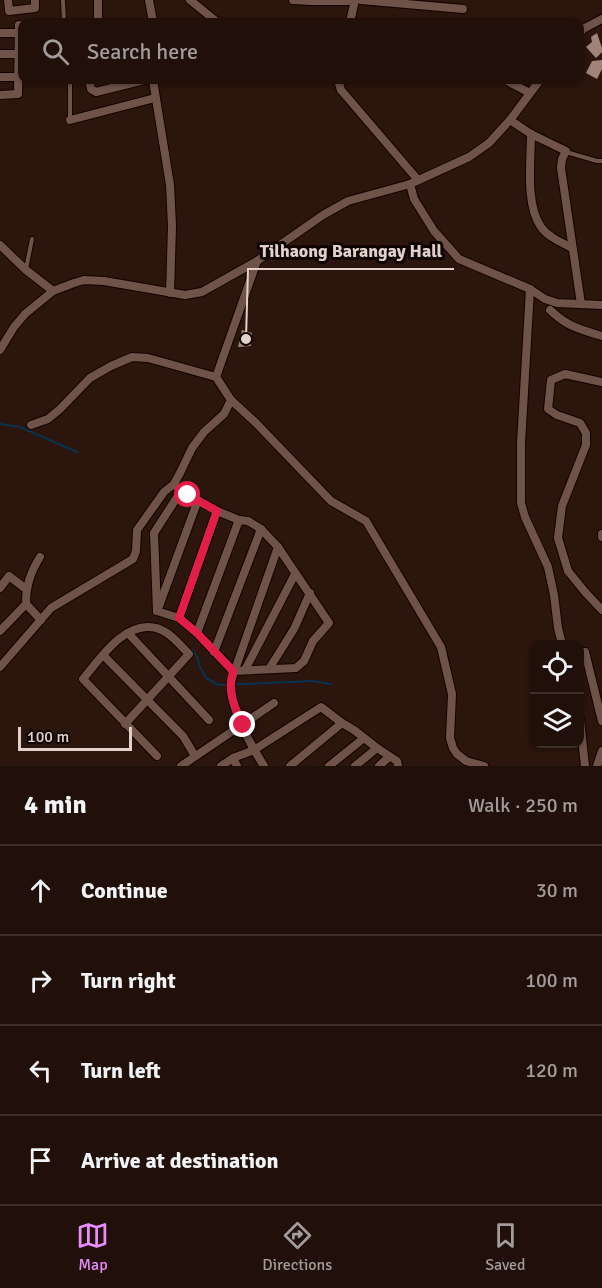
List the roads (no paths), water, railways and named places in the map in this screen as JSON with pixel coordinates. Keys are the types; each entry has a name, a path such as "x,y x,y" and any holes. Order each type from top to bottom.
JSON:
{"street":[{"path":"8,0 9,11 35,8 35,0"},
{"path":"98,0 98,18"},
{"path":"149,0 152,18"},
{"path":"190,0 213,18"},
{"path":"293,0 311,2 357,0 463,9"},
{"path":"351,18 357,0"},
{"path":"584,28 602,19"},
{"path":"0,33 18,29"},
{"path":"0,54 18,54 18,94 0,95"},
{"path":"0,78 18,77"},
{"path":"90,84 94,92 99,92 129,84"},
{"path":"153,84 170,185 172,226 170,293"},
{"path":"339,84 341,90 414,182 414,199 434,231 459,259 557,303 602,305"},
{"path":"513,84 530,93"},
{"path":"0,350 25,314 53,291 74,283 94,280 185,295 202,292 257,261 323,215 348,201 414,182 469,157 489,143 537,84"},
{"path":"70,120 155,98"},
{"path":"510,120 531,134 566,151 561,168 581,304"},
{"path":"531,134 533,211 541,228 572,248"},
{"path":"0,245 26,270 53,291"},
{"path":"216,376 257,261"},
{"path":"530,289 521,443 521,503 548,567 561,640"},
{"path":"550,310 570,327 602,336"},
{"path":"31,425 48,419 90,378 132,357 148,358 216,376 231,400 331,501 366,521 441,646 452,694 450,738 453,748 466,761 484,766"},
{"path":"602,382 564,374 551,380 548,409 558,416 580,423 586,433 586,444 562,506 558,538 568,571 602,610"},
{"path":"0,667 51,608 133,559 136,551 137,531 164,492 174,484 192,448 204,432 224,414 231,400"},
{"path":"157,610 179,618 197,633 233,671 296,668 304,662 313,641 329,623 278,547 261,529 248,521 217,511 181,491 174,484"},
{"path":"157,610 154,533 181,491"},
{"path":"157,610 198,500"},
{"path":"179,618 217,511"},
{"path":"197,633 239,519"},
{"path":"214,652 261,529"},
{"path":"264,766 254,750 232,700 230,684 278,547"},
{"path":"40,557 34,566 26,589 27,604 41,620"},
{"path":"246,670 295,574"},
{"path":"0,588 9,576 26,589"},
{"path":"269,669 294,629 310,594"},
{"path":"0,631 27,604"},
{"path":"125,723 189,654 174,638 158,628 144,626 116,640 83,680 157,756"},
{"path":"128,633 210,720"},
{"path":"585,652 602,721"},
{"path":"103,655 183,736 195,756"},
{"path":"181,766 274,704"},
{"path":"221,766 233,758 254,750 321,706 397,761 398,766"},
{"path":"290,766 342,723"},
{"path":"329,766 364,738"},
{"path":"356,766 377,748"},
{"path":"583,748 585,766"},
{"path":"597,766 602,751"},
{"path":"379,766 389,757"},
{"path":"233,758 237,766"}],"lane":[{"path":"63,0 64,18"},
{"path":"70,84 70,120"},
{"path":"566,151 602,161"},
{"path":"26,270 32,239"}],"waterway":[{"path":"0,424 20,427 77,452"},
{"path":"192,649 206,678 219,685 312,681 331,684"}],"place":[{"name":"Tilhaong Barangay Hall","path":"246,339"}]}
